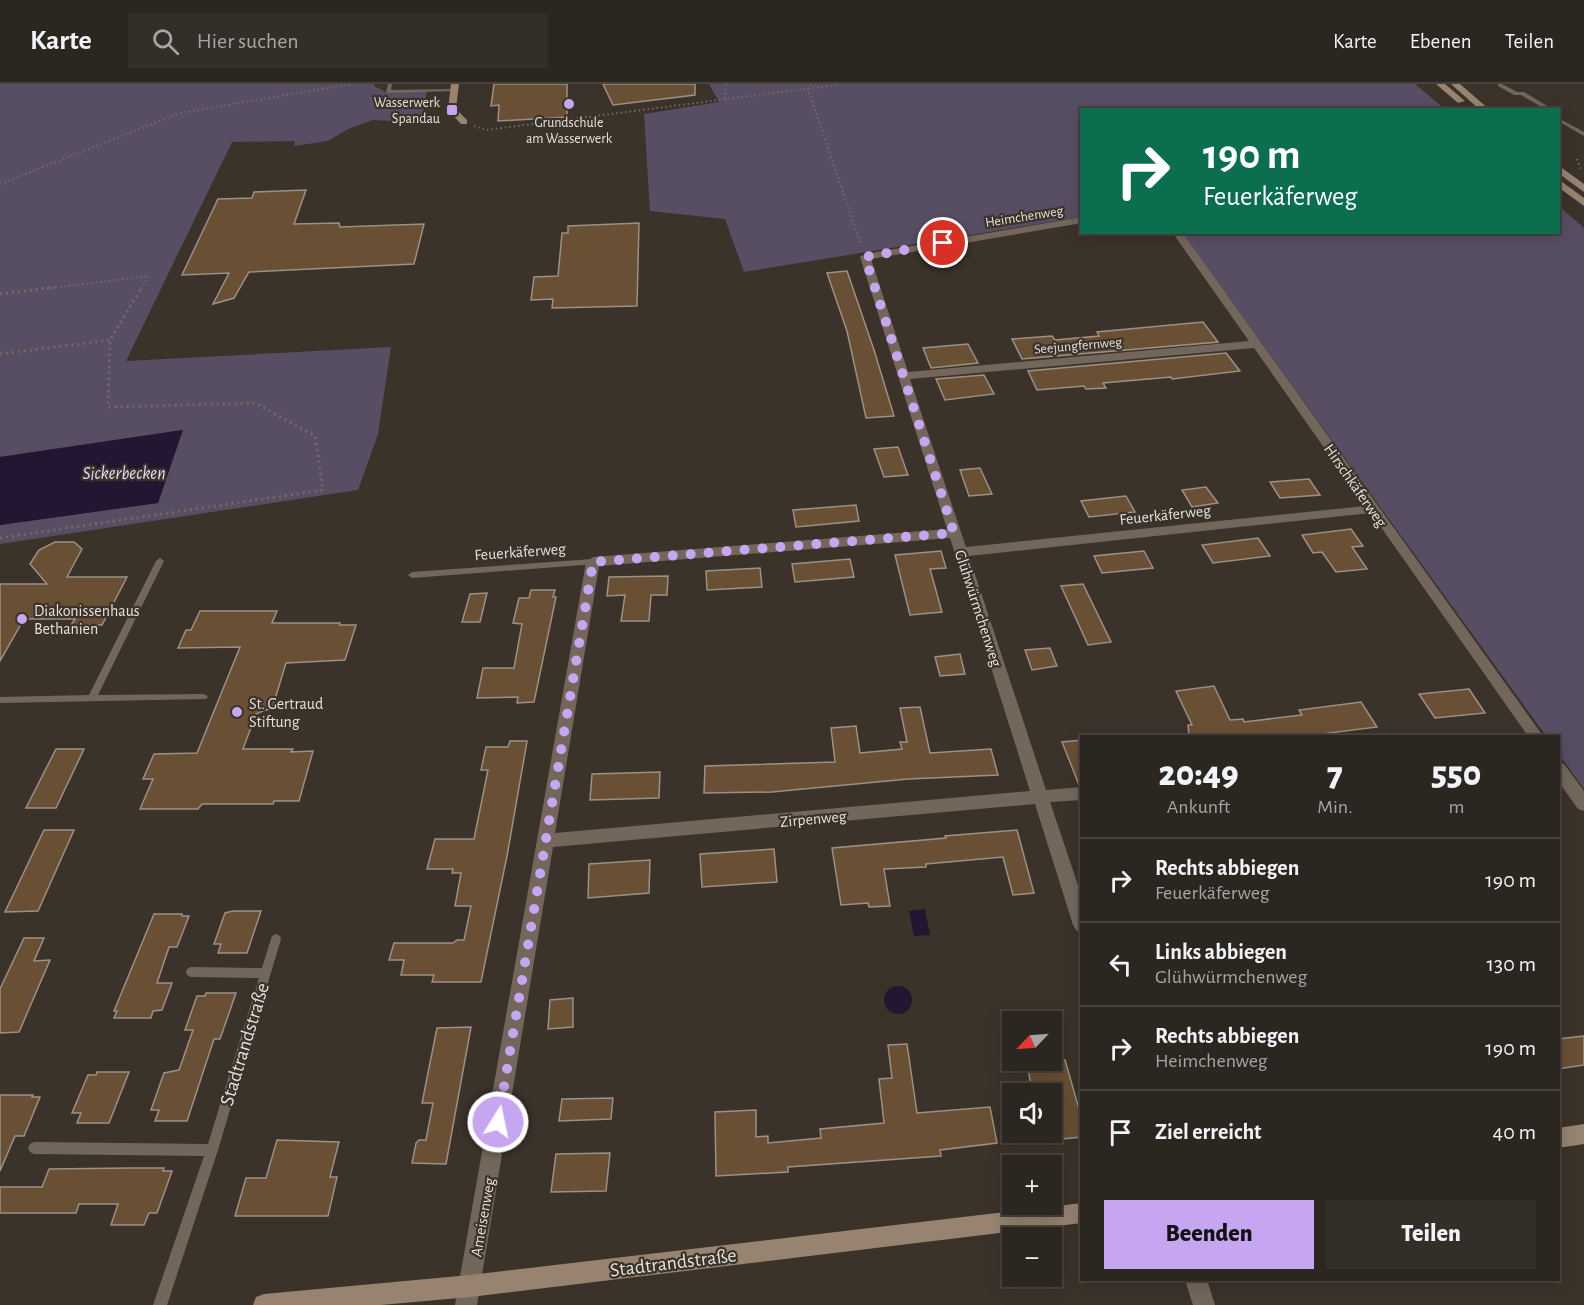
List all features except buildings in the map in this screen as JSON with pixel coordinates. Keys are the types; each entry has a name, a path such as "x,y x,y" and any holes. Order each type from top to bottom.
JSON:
{"street":[{"path":"1440,84 1469,108"},
{"path":"1455,84 1484,108"},
{"path":"454,87 453,110 464,123"},
{"path":"1560,170 1582,196"},
{"path":"1560,183 1582,196"},
{"name":"Heimchenweg","path":"865,257 1080,220"},
{"name":"Hirschkäferweg","path":"1178,234 1535,735"},
{"name":"Glühwürmchenweg","path":"865,257 1080,919"},
{"name":"Seejungfernweg","path":"903,376 1256,344"},
{"name":"Feuerkäferweg","path":"961,552 1373,509"},
{"name":"Feuerkäferweg","path":"593,562 954,533"},
{"name":"Ameisenweg","path":"468,1295 593,562"},
{"path":"1560,771 1584,804"},
{"name":"Zirpenweg","path":"545,841 1080,793"},
{"path":"1560,1138 1584,1134"},
{"name":"Stadtrandstraße","path":"264,1305 468,1295 1080,1213"},
{"path":"1196,1281 1204,1305"}],"lane":[{"path":"390,84 388,92 454,87"},
{"path":"1500,85 1516,94 1522,93 1548,108"},
{"path":"1560,120 1584,134"},
{"path":"92,698 160,561"},
{"name":"Feuerkäferweg","path":"412,576 593,562"},
{"path":"0,700 203,697"},
{"name":"Stadtrandstraße","path":"160,1305 212,1150 276,939"},
{"path":"191,972 266,973"},
{"path":"34,1148 212,1150"}],"path":[{"path":"0,184 180,113 352,84"},
{"path":"724,99 726,84"},
{"path":"811,84 808,89 865,257"},
{"path":"464,123 486,130 844,84"},
{"path":"0,294 149,276 110,340 108,407 255,403 315,436 323,490 0,538"},
{"path":"0,354 110,340"}],"shaded area":[{"path":"0,84 375,84 374,86 386,92 427,90 423,111 426,119 407,122 373,120 348,129 328,141 294,146 295,141 232,142 126,361 391,347 378,434 358,490 0,544 0,525 158,503 182,430 0,457"},
{"path":"709,84 1415,84 1444,108 1080,108 1080,217 744,272 725,219 650,211 644,114 719,102"},
{"path":"1560,207 1584,228 1584,789 1560,755 1560,735 1545,735 1183,234 1560,234"}],"water":[{"name":"Sickerbecken","path":"183,430 158,503 0,525 0,457"},
{"path":"925,909 930,935 914,936 909,911"},
{"path":"898,986 908,990 912,1000 908,1010 898,1014 888,1010 884,1000 888,990"}],"place":[{"name":"Grundschule am Wasserwerk","path":"569,104"},
{"name":"Wasserwerk Spandau","path":"452,110"},
{"name":"Diakonissenhaus Bethanien","path":"22,619"},
{"name":"St. Gertraud Stiftung","path":"237,712"}],"route":[{"path":"498,1122 593,562 954,533 866,268 865,257 943,243"}]}
